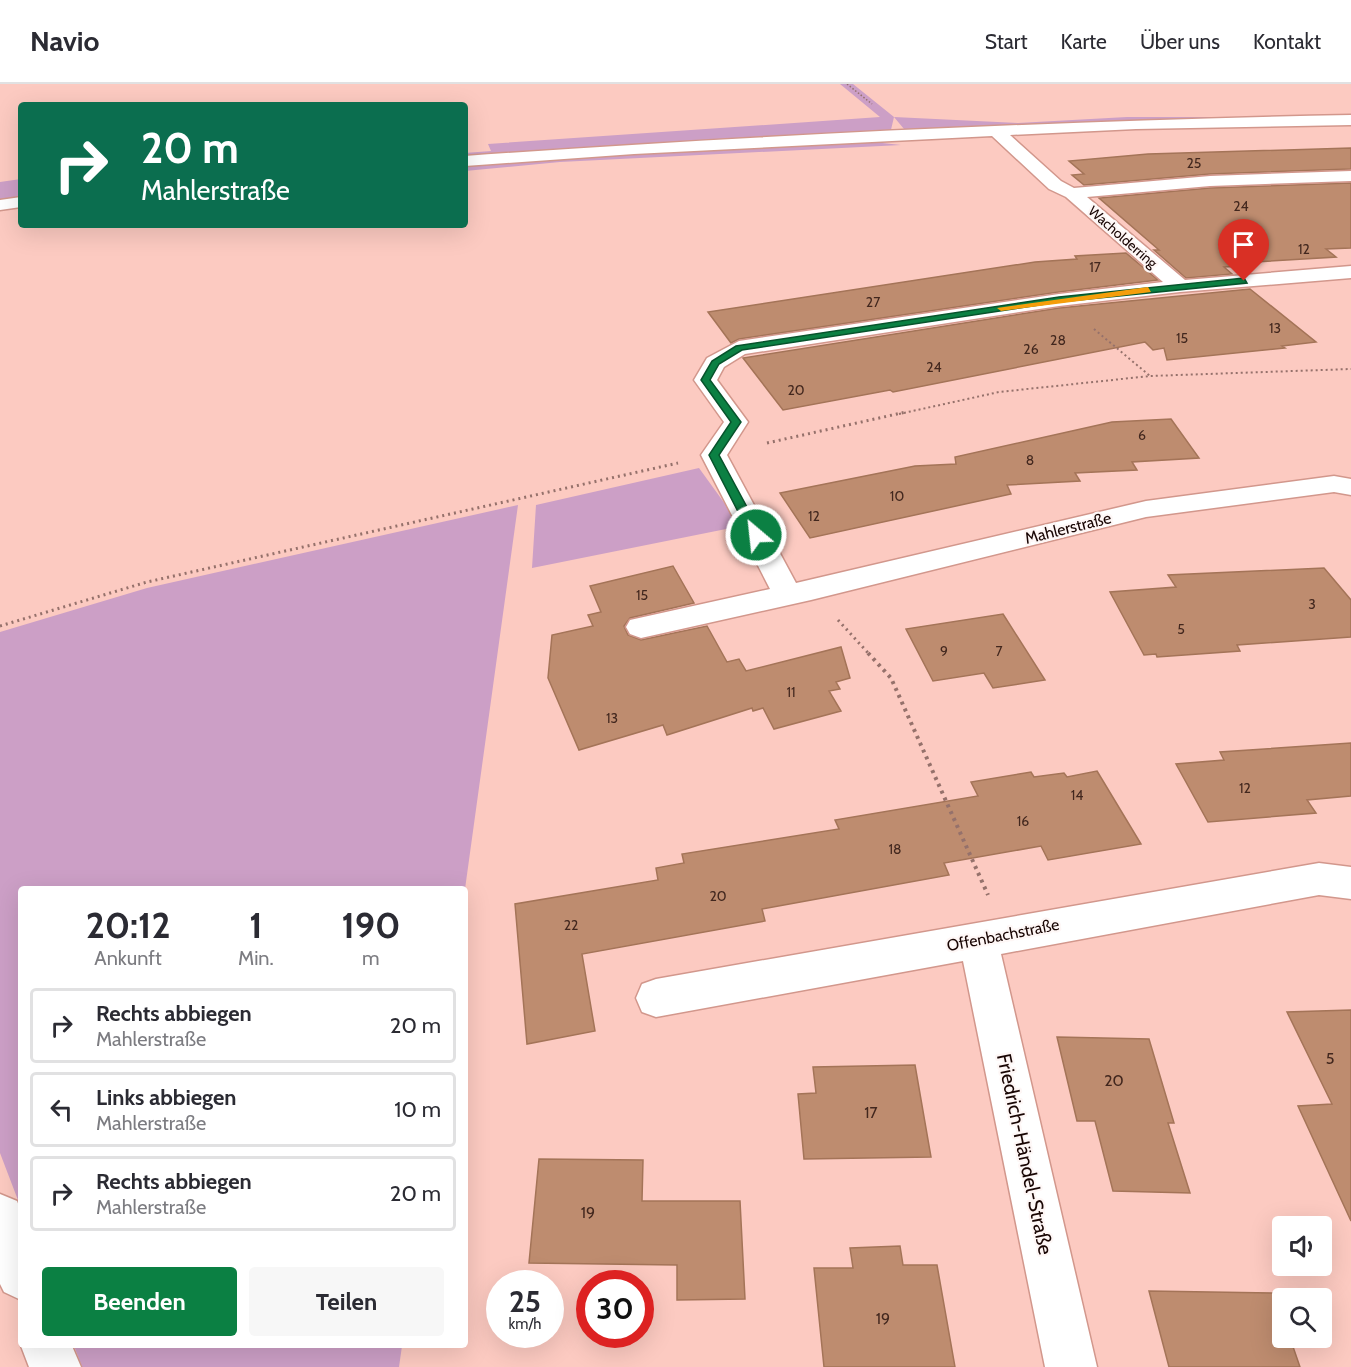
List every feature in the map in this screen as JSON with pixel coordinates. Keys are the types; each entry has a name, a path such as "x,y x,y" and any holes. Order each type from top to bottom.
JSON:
{"street":[{"path":"468,161 634,149 1136,124 1351,120"},
{"name":"Wacholderring","path":"998,132 1055,185 1072,193 1180,286"},
{"name":"Wacholderring","path":"1072,193 1210,181 1351,176"},
{"path":"0,205 18,202"},
{"path":"800,592 714,455 736,422 705,380 715,363 739,348 1059,300 1180,286 1351,272"},
{"name":"Mahlerstraße","path":"641,627 800,592 1146,509 1334,484 1351,487"},
{"name":"Offenbachstraße","path":"656,998 1319,879 1351,883"},
{"name":"Friedrich-Händel-Straße","path":"992,937 1071,1367"},
{"path":"0,1218 18,1267"},
{"path":"48,1348 54,1367"}],"path":[{"path":"1059,300 1150,376"},
{"path":"0,626 147,582 999,392 1150,376 1351,369"},
{"path":"800,592 891,678 992,937"}],"shaded area":[{"path":"840,84 853,84 894,117 890,134 468,158 468,153 491,151 488,144 880,117"},
{"path":"894,117 1018,123 1127,117 1259,117 1133,121 918,133 904,129"},
{"path":"873,142 901,145 560,162 468,171 468,165 638,153"},
{"path":"18,179 18,198 0,201 0,182"},
{"path":"699,468 741,526 532,568 536,505"},
{"path":"518,505 465,886 18,886 18,1200 0,1153 0,632 147,588"},
{"path":"75,1348 402,1348 399,1367 82,1367"}],"building":[{"path":"1351,148 1351,169 1210,174 1084,185 1072,175 1084,174 1069,161 1148,154"},
{"path":"1351,183 1351,248 1326,249 1336,257 1239,263 1243,266 1224,267 1232,274 1186,278 1154,250 1159,250 1099,198 1210,188"},
{"path":"1126,253 1158,280 1059,292 739,339 731,343 708,312 1035,262 1077,259 1075,256"},
{"path":"1250,289 1316,342 1282,346 1285,348 1167,360 1164,348 1153,350 1145,342 893,392 890,390 783,410 743,358 1059,308"},
{"path":"1171,419 1199,458 1132,462 1137,470 1075,473 1080,481 1007,485 1011,494 810,538 780,493 915,466 956,464 955,457 1112,422"},
{"path":"673,566 694,603 630,618 624,626 628,635 641,640 707,626 727,662 739,659 746,671 841,647 850,678 836,682 840,689 829,691 841,711 774,729 763,708 753,711 752,708 667,735 663,725 579,750 548,678 552,635 593,626 588,615 601,612 590,586"},
{"path":"1324,568 1351,600 1351,637 1237,645 1240,651 1157,657 1156,654 1144,655 1110,592 1176,587 1168,575"},
{"path":"1003,614 1045,680 993,688 984,673 933,681 906,629"},
{"path":"1351,743 1351,796 1307,800 1316,813 1208,822 1176,764 1224,760 1220,752"},
{"path":"1097,771 1141,844 1048,860 1041,846 944,863 949,875 762,909 765,921 582,954 595,1031 527,1044 515,904 658,880 656,868 684,863 682,854 839,829 835,820 978,796 971,782 1031,772 1034,777 1064,773 1067,777"},
{"path":"1351,1010 1351,1221 1298,1106 1332,1104 1287,1012"},
{"path":"1057,1037 1149,1039 1174,1123 1168,1123 1190,1193 1113,1191 1095,1121 1077,1121"},
{"path":"915,1065 931,1157 804,1159 798,1094 816,1093 813,1067"},
{"path":"539,1159 643,1160 642,1201 740,1201 745,1299 677,1300 677,1265 529,1263"},
{"path":"900,1246 903,1265 937,1265 955,1367 824,1367 814,1268 853,1268 850,1248"},
{"path":"1149,1291 1272,1293 1272,1348 1293,1348 1300,1367 1169,1367"}],"slow traffic":[{"path":"1001,308 1148,290"}],"route":[{"path":"756,535 714,455 736,422 705,380 715,363 739,348 1059,300 1244,281"}]}
